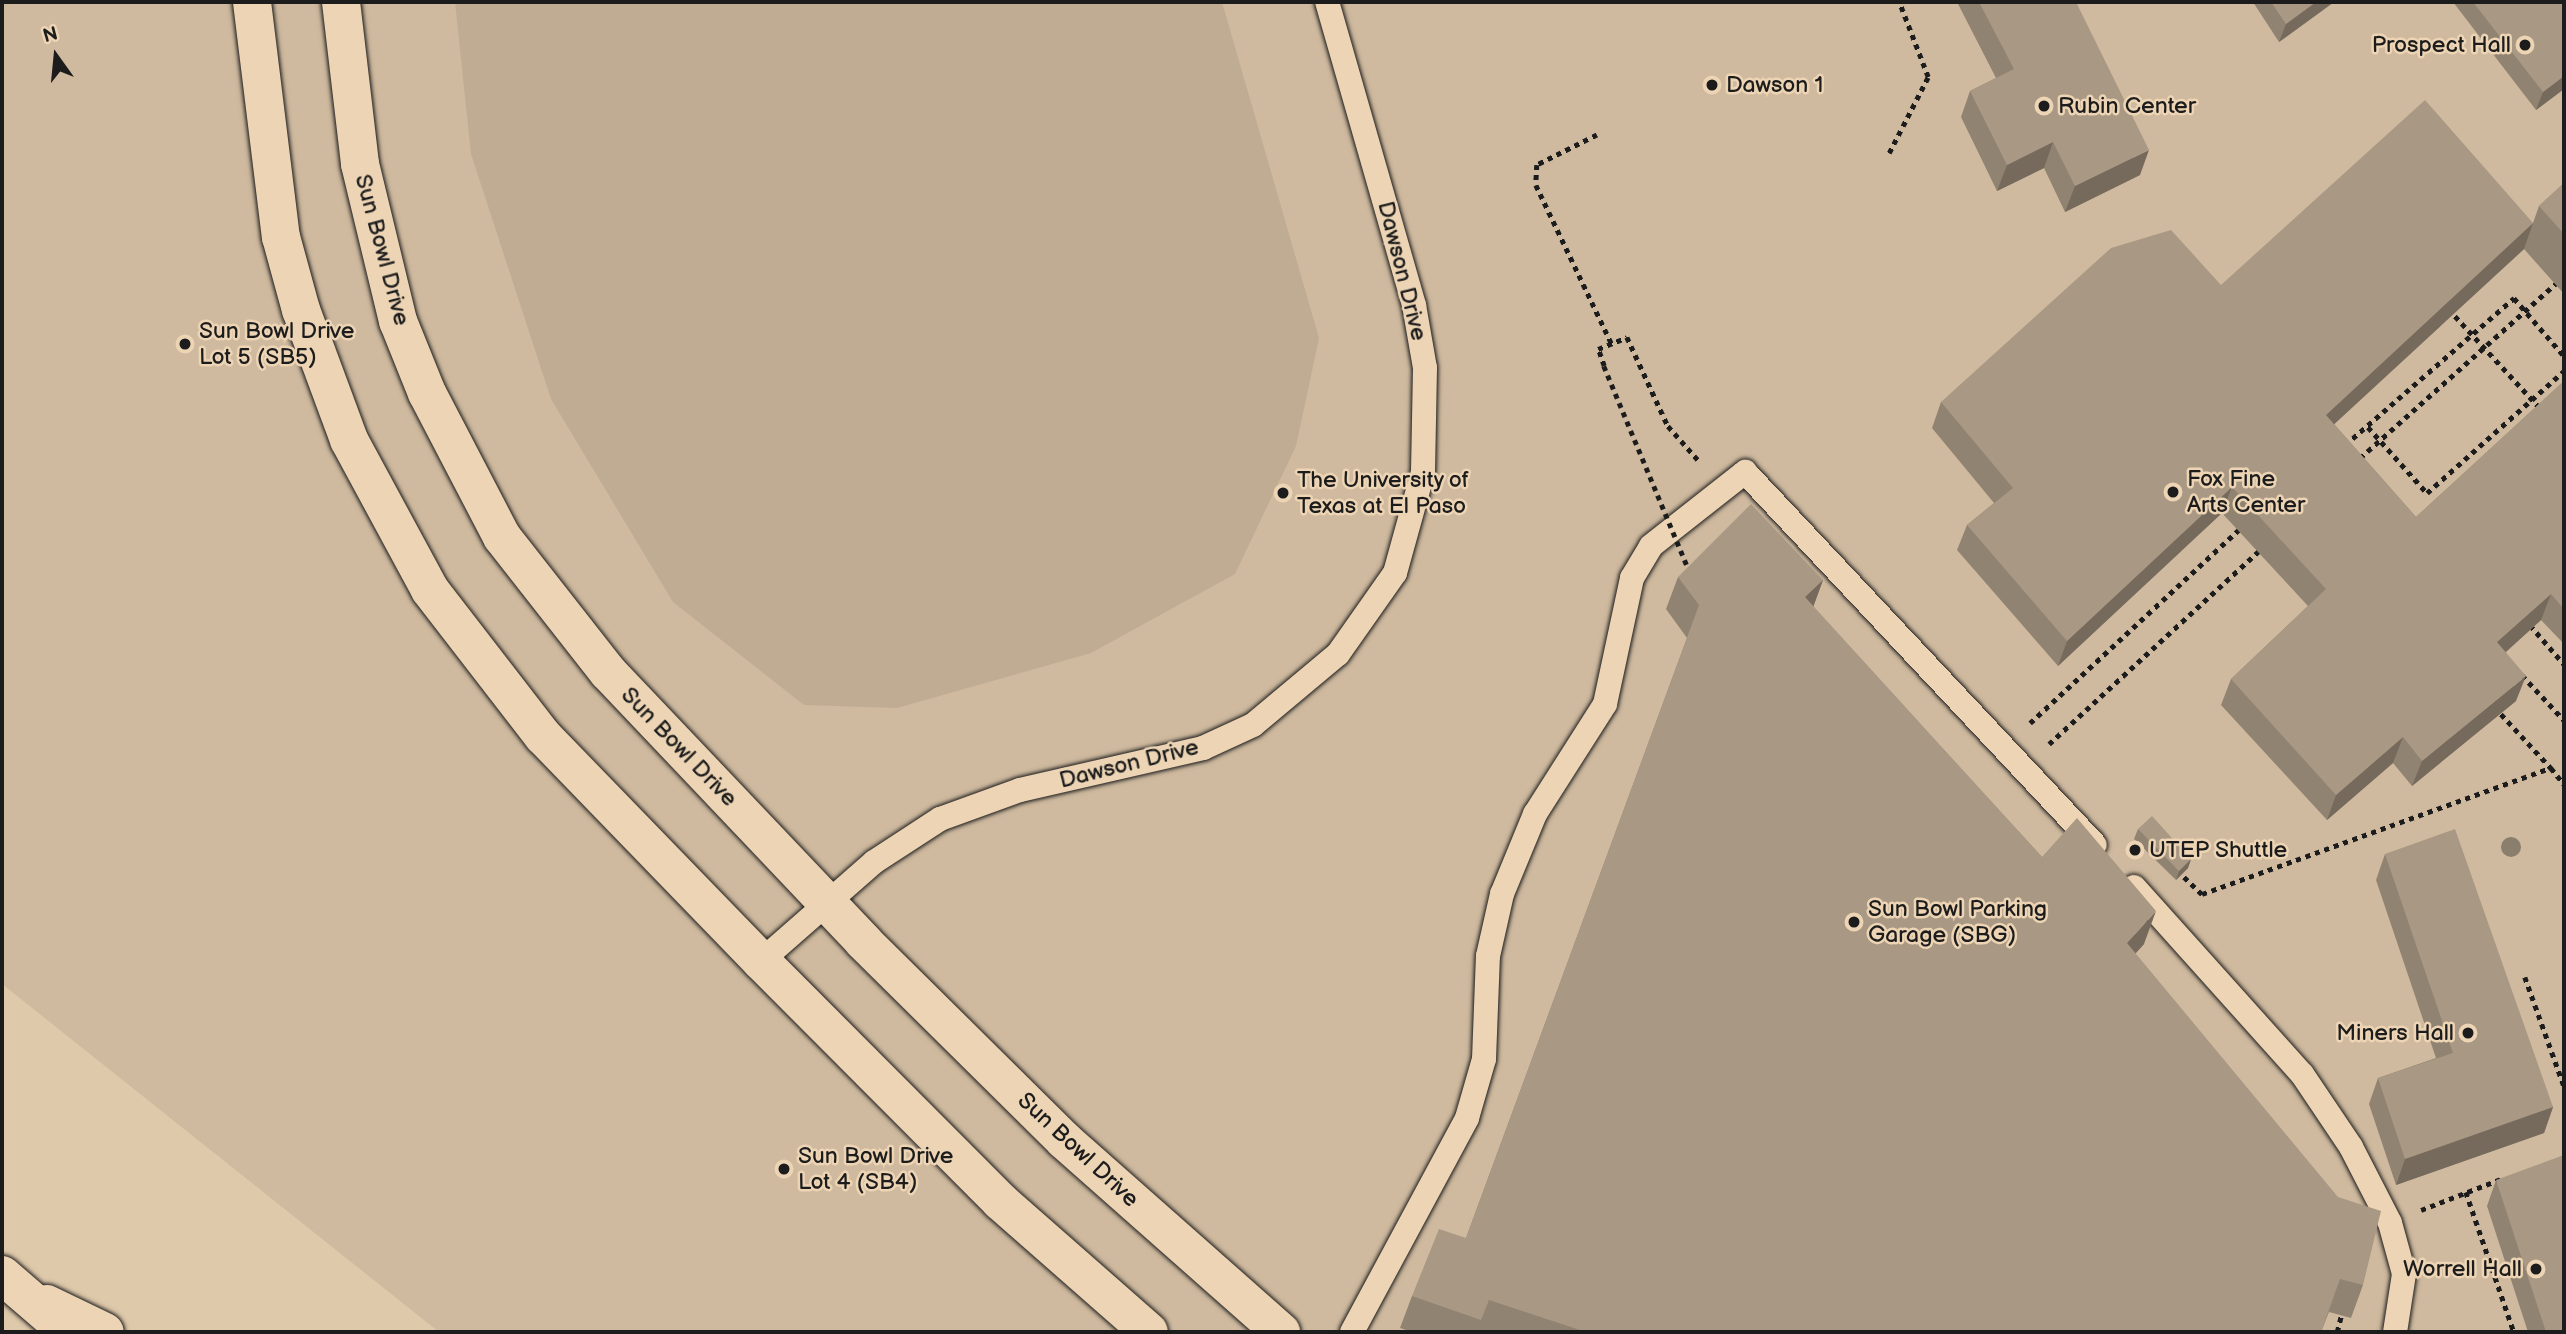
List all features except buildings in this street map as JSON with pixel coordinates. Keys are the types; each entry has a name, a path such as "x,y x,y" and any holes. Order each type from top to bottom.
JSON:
{"main road":[{"path":"252,2 281,237 327,387 372,488 430,590 494,677 761,961 1000,1201 1149,1332"},
{"name":"Sun Bowl Drive","path":"341,2 374,237 398,321 462,467 549,602 827,902 1064,1140 1281,1332"},
{"path":"14,1284 68,1332"},
{"path":"14,1284 105,1332"}],"lane":[{"name":"Dawson Drive","path":"761,961 827,902 904,840 970,806 1151,763 1253,725 1338,654 1395,573 1423,472 1425,368 1415,305 1326,2"},
{"path":"1352,1332 1467,1118 1484,1059 1488,956 1502,894 1535,814 1605,704 1632,578 1651,546 1745,472 2130,883 2302,1074 2351,1147 2390,1223 2405,1294 2395,1332"}],"path":[{"path":"1889,153 1928,77 1899,2"},
{"path":"1597,135 1537,164 1536,185 1612,344"},
{"path":"2354,463 2564,276"},
{"path":"2340,449 2514,298 2564,356"},
{"path":"2455,316 2546,415"},
{"path":"1693,581 1598,349 1627,337 1668,426 1697,459"},
{"path":"2427,493 2564,371"},
{"path":"2368,427 2434,502"},
{"path":"2003,747 2251,520"},
{"path":"2079,717 2260,550"},
{"path":"2524,618 2564,664"},
{"path":"2519,672 2564,720"},
{"path":"2501,714 2564,784"},
{"path":"2130,883 2162,855 2202,894 2551,768"},
{"path":"2525,978 2564,1086"},
{"path":"2390,1223 2515,1174"},
{"path":"2466,1192 2514,1332"},
{"path":"2337,1332 2341,1316"}],"shaded area":[{"name":"The University of Texas at El Paso","path":"2,2 2564,2 2564,1332 439,1332 2,984"},
{"path":"455,2 1222,2 1319,338 1296,446 1235,574 1091,653 897,708 804,705 673,602 551,399 471,154"}],"place":[{"name":"Prospect Hall","path":"2525,45"},
{"name":"Dawson 1","path":"1712,85"},
{"name":"Rubin Center","path":"2044,106"},
{"name":"Sun Bowl Drive Lot 5 (SB5)","path":"185,344"},
{"name":"Fox Fine Arts Center","path":"2173,492"},
{"name":"The University of Texas at El Paso","path":"1283,493"},
{"name":"UTEP Shuttle","path":"2135,850"},
{"name":"Sun Bowl Parking Garage (SBG)","path":"1854,922"},
{"name":"Miners Hall","path":"2468,1033"},
{"name":"Sun Bowl Drive Lot 4 (SB4)","path":"784,1169"},
{"name":"Worrell Hall","path":"2536,1269"}]}
